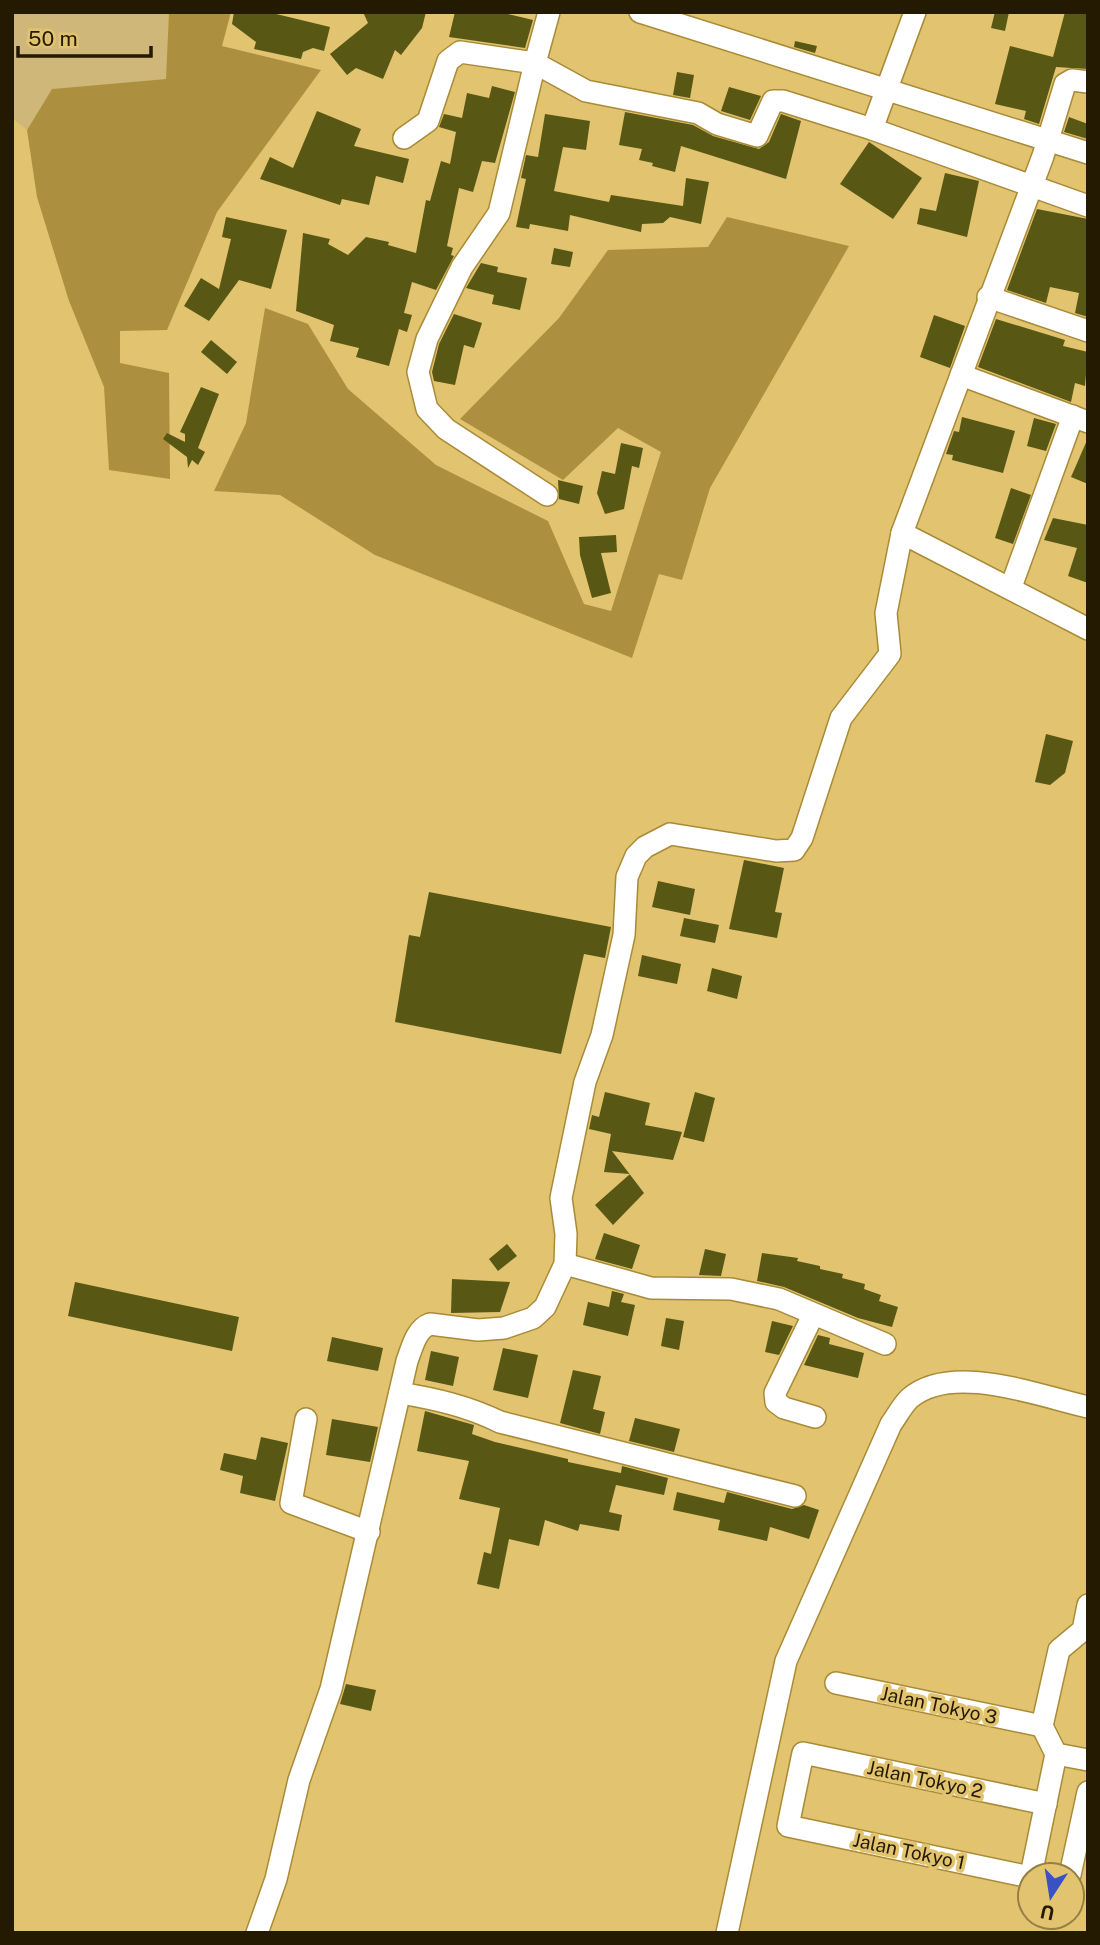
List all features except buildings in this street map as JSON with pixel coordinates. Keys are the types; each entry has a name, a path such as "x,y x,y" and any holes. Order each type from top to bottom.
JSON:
{"street":[{"path":"547,495 446,429 427,409 418,372 427,339 461,267 499,213 549,12"},
{"path":"640,12 887,90 1046,147 1088,153"},
{"path":"872,129 915,12"},
{"path":"404,138 428,121 448,61 453,54 460,52 535,63 586,91 698,113 717,124 757,136 770,106 778,100 1033,182 1088,206"},
{"path":"257,1933 276,1879 299,1780 331,1689 407,1361 423,1326 504,1328 533,1318 545,1307 565,1264 566,1234 561,1198 585,1082 602,1035 624,934 626,886 631,865 645,846 670,834 776,851 794,850 802,838 841,718 890,654 886,613 902,533 1046,147 1065,84 1072,80 1088,82"},
{"path":"988,297 1088,331"},
{"path":"961,375 1080,419 1010,587"},
{"path":"902,533 1088,629"},
{"path":"565,1264 651,1288 731,1289 779,1299 885,1344"},
{"path":"813,1315 775,1393 776,1402 784,1408 815,1417"},
{"path":"727,1933 786,1661 891,1424 910,1398 939,1383 965,1380 1088,1406"},
{"path":"400,1393 446,1401 470,1408 500,1422 795,1496"},
{"path":"306,1419 291,1503 369,1532"},
{"path":"1034,1861 1056,1754 1042,1726 1059,1650 1085,1631 1088,1605"},
{"name":"Jalan Tokyo 3","path":"836,1683 1042,1726"},
{"name":"Jalan Tokyo 2","path":"788,1826 803,1753 1046,1804"},
{"path":"1056,1754 1088,1760"},
{"path":"1073,1861 1088,1792"},
{"name":"Jalan Tokyo 1","path":"788,1826 1016,1873"}],"shaded area":[{"path":"12,12 169,12 167,79 52,89 27,130 12,118"},
{"path":"169,12 231,12 222,46 321,70 217,212 167,330 120,331 120,363 169,373 170,479 109,470 104,387 69,301 37,197 27,130 52,89 166,79"},
{"path":"727,217 849,246 710,488 682,580 659,574 632,658 375,555 280,495 214,491 246,423 265,308 308,324 348,389 436,465 548,521 584,604 611,611 661,452 618,428 563,480 460,419 559,318 608,250 708,247"}]}
